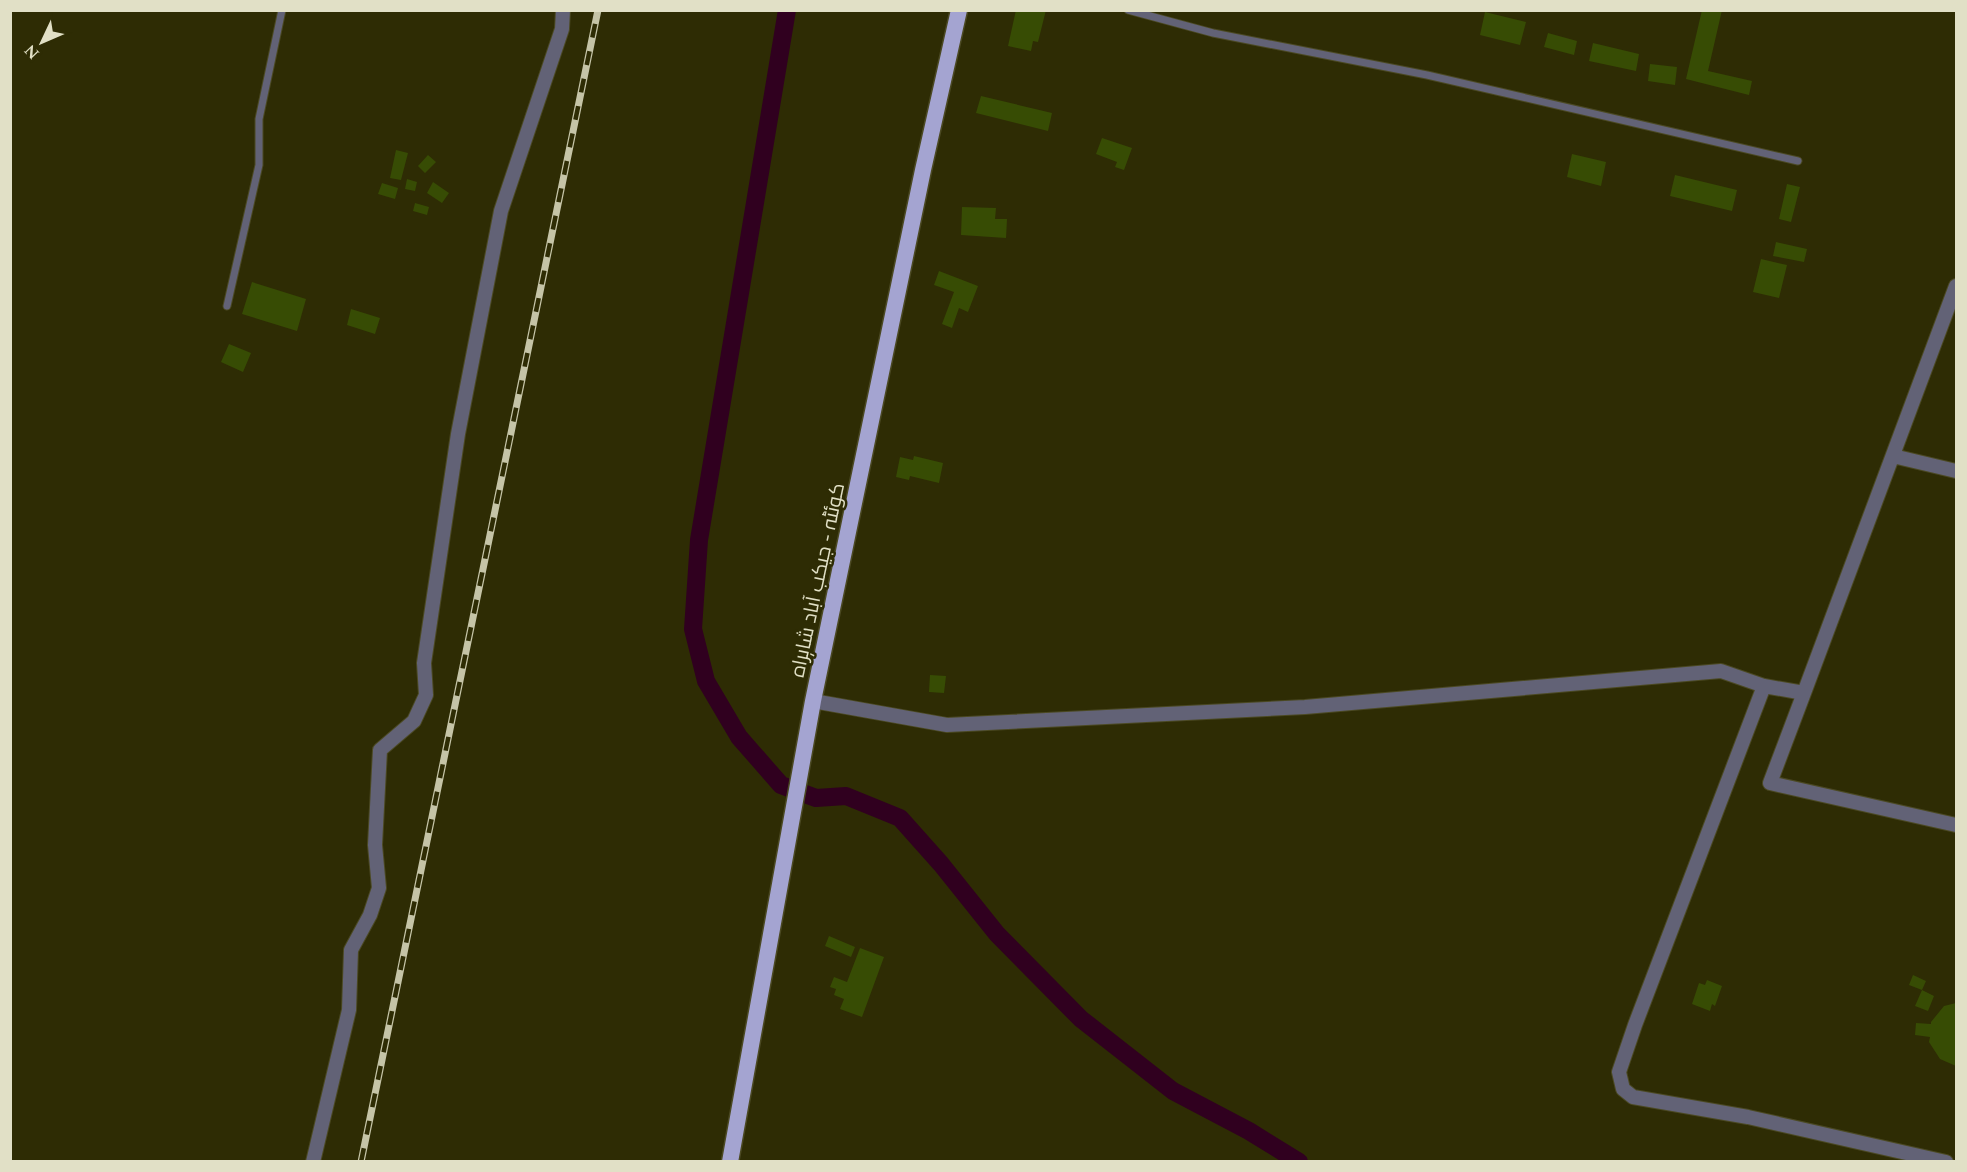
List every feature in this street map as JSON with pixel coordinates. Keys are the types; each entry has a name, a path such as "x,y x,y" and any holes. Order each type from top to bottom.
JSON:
{"highway":[{"name":"کوئٹہ - جیکب آباد شاہراہ","path":"730,1161 813,701 923,170 959,10"}],"street":[{"path":"313,1161 349,1010 351,950 370,915 379,888 375,845 380,750 414,721 426,695 424,663 458,434 501,211 562,29 563,10"},
{"path":"1956,286 1770,783 1956,825"},
{"path":"1893,456 1956,471"},
{"path":"813,701 947,725 1305,707 1721,671 1764,686 1804,693"},
{"path":"1764,686 1635,1025 1619,1072 1623,1089 1633,1097 1748,1117 1946,1161"}],"lane":[{"path":"227,306 259,165 259,119 282,10"},
{"path":"1128,10 1213,33 1439,78 1798,161"}],"building":[{"path":"1016,10 1046,10 1038,42 1033,41 1031,51 1008,46"},
{"path":"1702,10 1722,10 1708,71 1752,81 1749,95 1686,79"},
{"path":"1485,12 1526,22 1520,45 1480,35"},
{"path":"1548,33 1577,41 1574,55 1544,47"},
{"path":"1593,43 1639,54 1636,71 1589,61"},
{"path":"1650,64 1677,67 1675,85 1648,81"},
{"path":"981,96 1052,113 1048,131 976,113"},
{"path":"1102,138 1132,148 1124,170 1115,167 1117,162 1096,154"},
{"path":"396,150 408,153 401,180 390,178"},
{"path":"1572,154 1606,162 1601,186 1567,177"},
{"path":"428,155 436,162 425,173 418,166"},
{"path":"1675,175 1737,190 1732,211 1670,196"},
{"path":"407,179 417,182 415,191 405,189"},
{"path":"433,182 449,193 442,203 427,193"},
{"path":"382,183 398,188 395,199 378,194"},
{"path":"1787,184 1800,187 1791,222 1779,219"},
{"path":"415,203 429,207 427,215 413,211"},
{"path":"962,207 996,208 995,219 1007,219 1006,238 961,235"},
{"path":"1776,242 1807,249 1804,262 1773,256"},
{"path":"1761,259 1787,265 1779,298 1753,292"},
{"path":"939,271 978,286 968,312 959,308 952,328 942,324 954,292 934,285"},
{"path":"252,282 306,299 297,331 242,314"},
{"path":"351,309 380,318 375,334 347,325"},
{"path":"229,344 251,353 243,372 221,362"},
{"path":"914,456 943,463 939,483 910,476 909,480 896,477 900,457 913,460"},
{"path":"930,675 946,676 944,693 929,692"},
{"path":"829,936 855,947 851,957 825,946"},
{"path":"860,948 884,957 862,1017 840,1009 844,999 834,995 836,989 830,987 834,977 847,982"},
{"path":"1913,975 1926,981 1922,990 1909,985"},
{"path":"1707,980 1722,986 1715,1006 1712,1004 1710,1011 1692,1004 1699,983 1705,985"},
{"path":"1922,990 1934,996 1928,1011 1915,1006"},
{"path":"1956,1003 1956,1066 1940,1059 1929,1042 1930,1037 1915,1035 1916,1023 1931,1024 1944,1006"}],"waterway":[{"path":"787,10 699,540 693,629 706,681 739,737 781,785 816,798 846,796 900,818 941,864 997,934 1081,1019 1173,1091 1249,1131 1299,1162"}],"railway":[{"path":"361,1162 598,10"}]}
